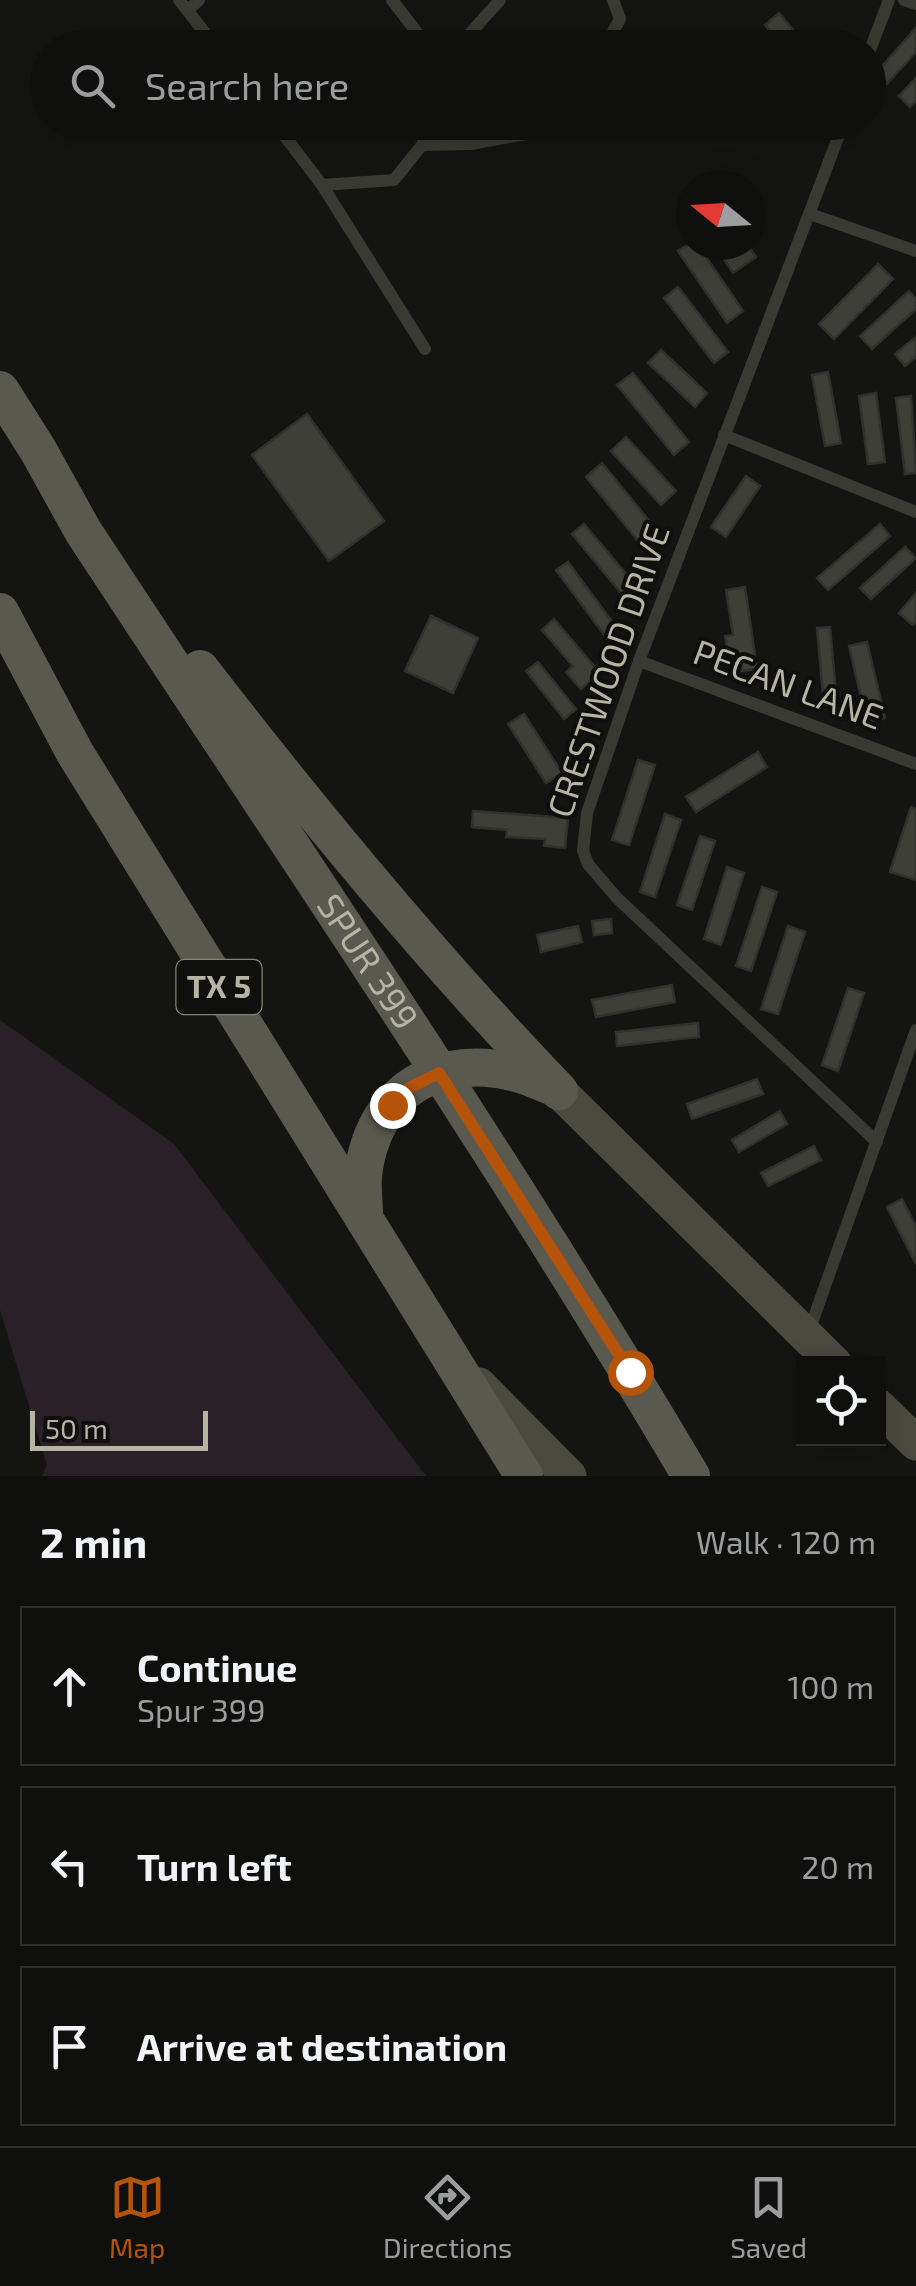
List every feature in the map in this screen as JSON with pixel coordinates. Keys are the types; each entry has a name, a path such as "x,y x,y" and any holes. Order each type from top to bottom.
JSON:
{"main road":[{"path":"0,390 38,450 276,769 401,916 559,1091 827,1356"},
{"name":"SPUR 399","path":"38,450 82,531 439,1073 630,1372 691,1476"},
{"name":"TX 5","path":"0,612 76,753 451,1355 570,1476"},
{"path":"364,1215 364,1176 379,1125 409,1088 439,1073 493,1066 559,1091"},
{"path":"451,1355 524,1476"},
{"path":"886,1414 916,1443"}],"lane":[{"path":"199,0 184,5 203,30"},
{"path":"392,0 415,30"},
{"path":"473,30 500,0"},
{"path":"613,0 620,19 614,30"},
{"path":"878,30 889,0"},
{"path":"904,0 916,4"},
{"path":"288,140 322,185 424,349"},
{"path":"322,185 394,180 423,140"},
{"path":"422,145 493,140"},
{"name":"CRESTWOOD DRIVE","path":"837,140 638,661 587,813 583,851 588,864 617,898 877,1142"},
{"path":"810,214 916,251"},
{"path":"724,434 916,512"},
{"name":"PECAN LANE","path":"638,661 916,764"},
{"path":"807,1336 916,1030"}],"shaded area":[{"path":"0,1020 174,1144 426,1476 42,1476 47,1465 0,1310"}],"building":[{"path":"779,13 793,30 769,30 765,25"},
{"path":"916,28 916,52 887,84 886,62"},
{"path":"916,78 916,101 910,107 899,96"},
{"path":"684,260 708,260 743,311 727,323"},
{"path":"725,260 752,260 733,273"},
{"path":"878,264 893,279 834,339 819,324"},
{"path":"678,287 728,352 714,363 664,298"},
{"path":"909,291 916,299 916,309 872,349 860,336"},
{"path":"916,337 916,357 905,366 895,354"},
{"path":"661,350 707,393 695,407 648,363"},
{"path":"828,372 841,443 825,446 812,375"},
{"path":"633,373 689,442 674,455 617,385"},
{"path":"876,393 885,462 868,464 859,396"},
{"path":"911,396 916,473 905,474 896,398"},
{"path":"307,414 384,521 329,561 252,455"},
{"path":"626,437 676,491 661,505 611,451"},
{"path":"602,463 655,528 639,542 586,477"},
{"path":"746,476 760,486 726,537 711,527"},
{"path":"584,524 637,587 625,598 572,534"},
{"path":"880,524 890,536 828,590 817,578"},
{"path":"905,547 916,558 871,599 860,588"},
{"path":"568,562 616,627 605,636 556,570"},
{"path":"745,587 757,669 741,671 739,654 728,655 725,636 733,635 726,590"},
{"path":"916,593 916,622 913,625 899,613"},
{"path":"431,616 478,638 453,693 405,671"},
{"path":"554,619 600,673 581,689 566,672 573,666 542,630"},
{"path":"830,627 836,694 823,695 817,628"},
{"path":"867,642 885,718 867,723 849,646"},
{"path":"538,662 576,709 564,719 526,671"},
{"path":"524,714 562,773 546,783 508,724"},
{"path":"758,752 767,767 696,812 686,797"},
{"path":"638,760 655,765 629,845 612,840"},
{"path":"911,807 916,809 916,880 890,872"},
{"path":"473,811 568,818 565,848 544,846 545,839 506,837 507,830 472,827"},
{"path":"665,814 681,820 655,897 640,892"},
{"path":"700,836 715,841 692,910 677,905"},
{"path":"727,867 744,873 721,945 704,939"},
{"path":"762,887 777,892 751,971 736,966"},
{"path":"611,919 612,933 594,935 592,921"},
{"path":"578,926 582,942 541,952 537,935"},
{"path":"788,926 805,932 778,1014 761,1009"},
{"path":"672,985 675,1002 596,1017 592,1000"},
{"path":"848,988 864,993 838,1071 822,1065"},
{"path":"698,1023 699,1037 617,1046 616,1032"},
{"path":"757,1079 763,1094 692,1119 687,1104"},
{"path":"780,1111 787,1124 739,1152 732,1140"},
{"path":"814,1146 821,1160 768,1186 761,1173"},
{"path":"902,1199 916,1226 916,1264 887,1207"}],"route":[{"path":"392,1105 409,1088 439,1073 630,1372"}]}
